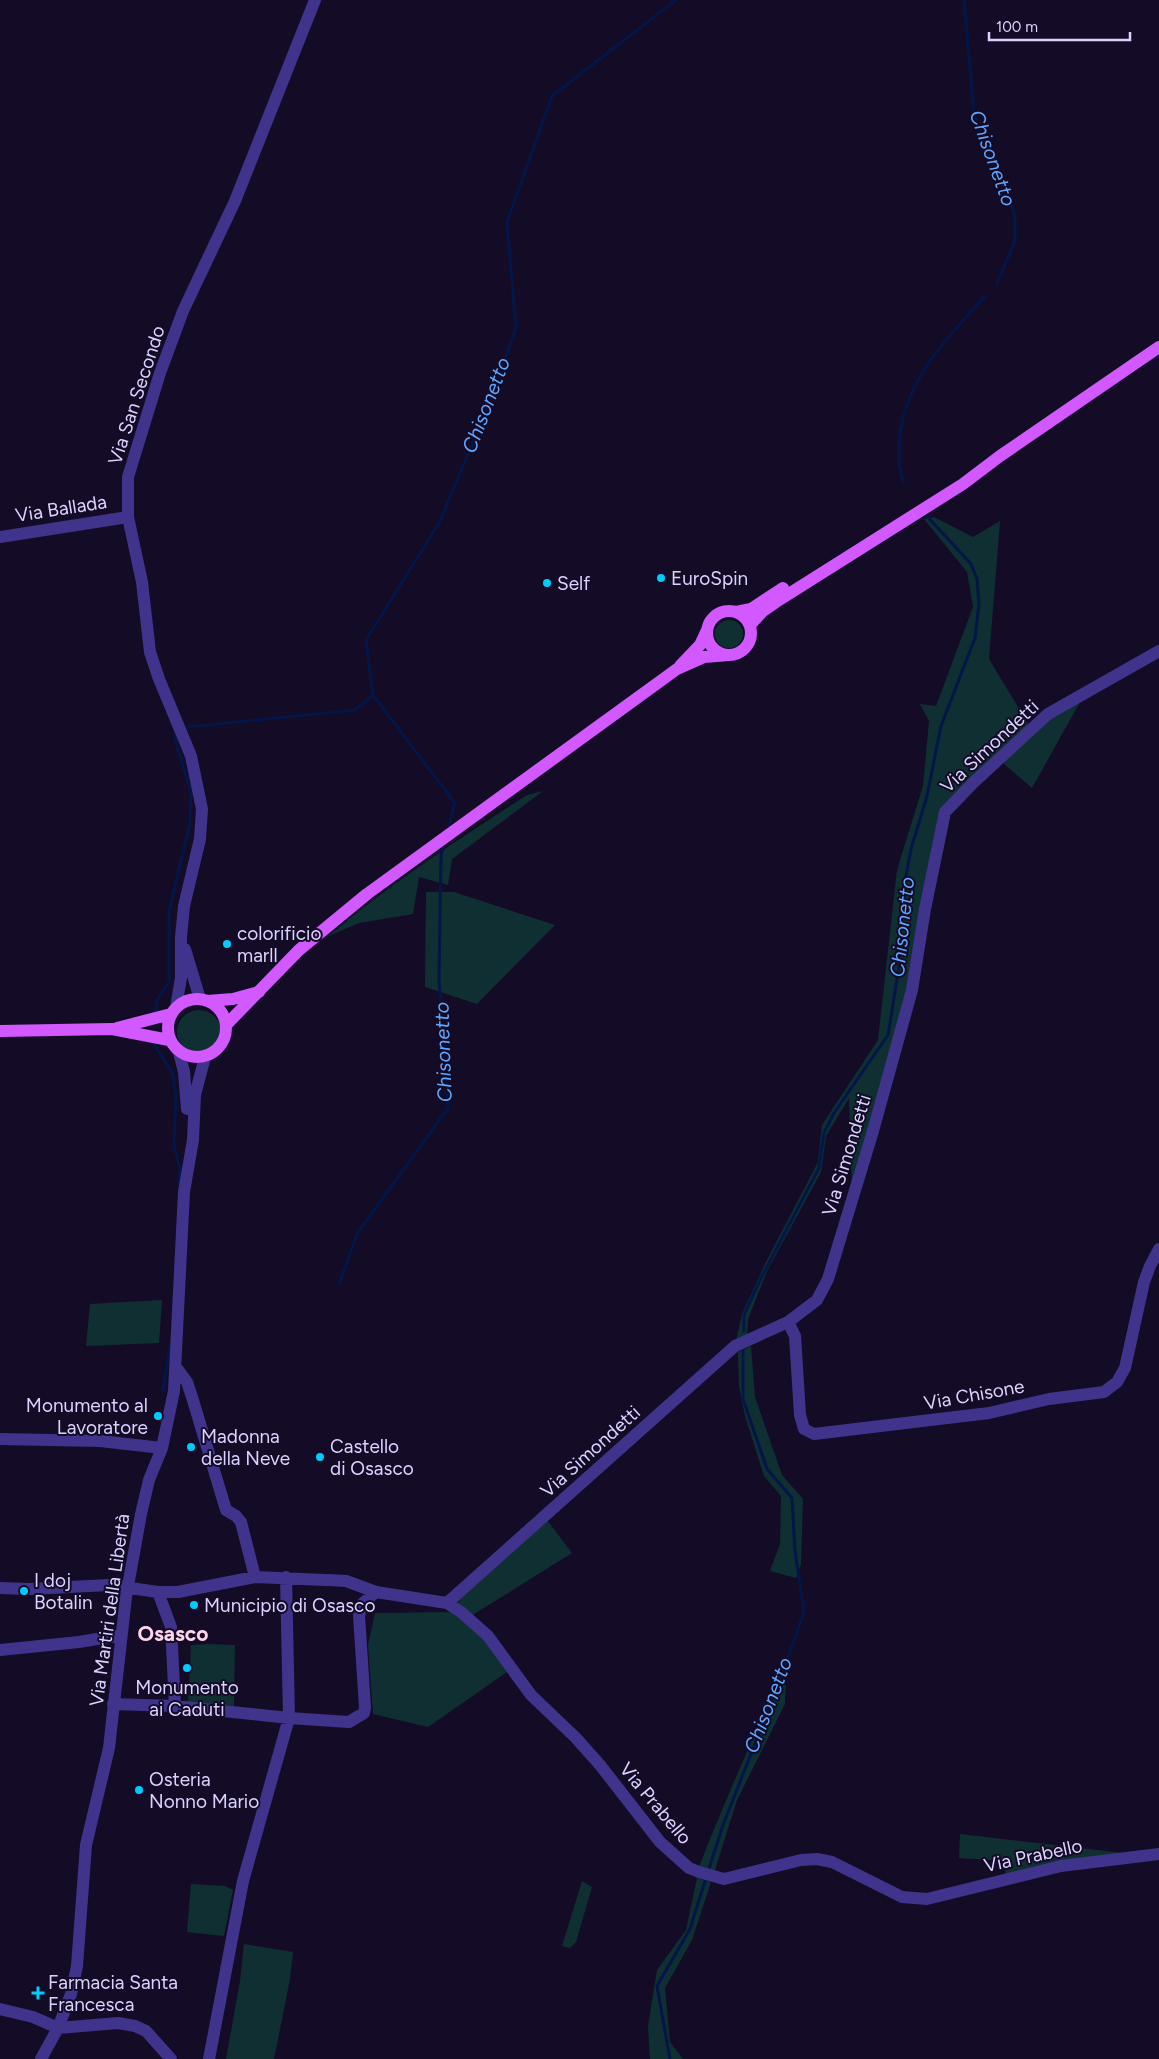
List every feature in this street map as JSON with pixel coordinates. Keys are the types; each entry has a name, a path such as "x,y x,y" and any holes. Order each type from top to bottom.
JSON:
{"main road":[{"path":"750,625 763,611 776,602 955,490 991,462 1159,347"},
{"path":"226,1025 299,950 367,894 677,669 700,644 716,615 726,611 736,612 751,609 952,484 991,462"},
{"path":"677,669 704,658 736,654 747,646 751,632 750,625 742,615 736,612"},
{"path":"707,630 710,644 715,650 729,655"},
{"path":"112,1029 173,1010 192,999 233,999 258,992"},
{"path":"173,1010 168,1022 169,1040 179,1052 196,1058 205,1057 219,1048 226,1033 226,1025 220,1010 204,1000"},
{"path":"0,1030 112,1029 169,1040"}],"street":[{"name":"Via San Secondo","path":"173,1010 181,978 181,937 184,906 200,838 202,809 191,756 159,679 150,652 142,582 128,517 128,477 160,374 183,311 235,201 315,0"},
{"name":"Via Ballada","path":"0,537 128,517"},
{"name":"Via Simondetti","path":"447,1603 735,1346 788,1322 817,1300 828,1279 873,1131 912,990 925,909 945,812 974,782 1048,714 1159,651"},
{"path":"181,937 204,1000"},
{"path":"179,1052 187,1093 188,1161"},
{"path":"188,1161 193,1140 195,1095 205,1057"},
{"name":"Via Martiri della Libertà","path":"41,2059 58,2028 71,1994 77,1966 86,1845 109,1748 128,1586 149,1480 162,1448 171,1406 176,1367 180,1244 188,1161"},
{"name":"Via Chisone","path":"788,1322 795,1336 800,1416 804,1429 814,1434 989,1413 1050,1399 1104,1392 1117,1382 1125,1368 1144,1282 1159,1249"},
{"path":"176,1367 187,1382 226,1510 236,1516 241,1522 255,1577"},
{"path":"0,1439 100,1442 162,1448"},
{"path":"0,1588 29,1589 109,1584 158,1592 178,1592 255,1577 286,1577 346,1581 376,1592 447,1603"},
{"path":"207,2057 243,1881 289,1718 286,1577"},
{"path":"158,1592 171,1626 174,1706"},
{"path":"114,1704 174,1706 349,1722 364,1713 366,1707 359,1616 363,1603 376,1592"},
{"name":"Via Prabello","path":"447,1603 461,1612 488,1636 531,1695 576,1738 600,1765 660,1842 688,1868 713,1877 724,1879 800,1860 817,1859 832,1862 902,1897 927,1899 1061,1866 1159,1854"},
{"path":"0,1650 79,1642 121,1635"},
{"path":"0,2009 33,2018 58,2028 118,2023 135,2026 146,2030 171,2059"}],"green space":[{"path":"934,517 973,537 1000,521 989,659 1030,727 947,803 908,992 852,1188 849,1098 826,1136 821,1172 767,1271 748,1319 747,1336 736,1341 742,1314 765,1264 818,1162 822,1125 878,1040 897,870 923,786 929,721 920,704 936,706 973,607 967,572 924,519"},
{"path":"729,620 739,624 743,634 739,644 729,648 719,644 715,634 719,624"},
{"path":"1080,702 1032,788 1004,764 1005,757 1053,715"},
{"path":"543,791 452,859 448,885 419,877 413,914 359,923 329,936 401,880 451,845 527,795"},
{"path":"426,892 454,892 555,925 477,1004 425,987"},
{"path":"195,1010 203,1010 215,1016 221,1032 215,1048 203,1054 195,1054 183,1048 177,1036 177,1028 183,1016"},
{"path":"162,1300 159,1343 86,1346 90,1304"},
{"path":"751,1346 755,1397 782,1475 803,1499 801,1564 796,1578 770,1571 780,1544 781,1496 764,1476 745,1416 739,1386 738,1352"},
{"path":"547,1520 572,1553 471,1616 458,1603 460,1597"},
{"path":"454,1612 486,1639 510,1670 428,1727 373,1714 368,1645 375,1613"},
{"path":"191,1645 235,1645 234,1706 188,1702"},
{"path":"786,1675 785,1704 737,1800 714,1873 699,1867 779,1676"},
{"path":"960,1834 1131,1854 1005,1877 1006,1861 959,1858"},
{"path":"697,1878 711,1882 692,1940 665,1988 670,2042 683,2059 650,2059 648,2026 657,1970 686,1930"},
{"path":"582,1881 592,1887 576,1942 570,1948 562,1946"},
{"path":"191,1884 225,1886 233,1890 224,1936 187,1932"},
{"path":"244,1944 293,1952 290,1979 274,2059 226,2059 240,1981"}],"waterway":[{"name":"Chisonetto","path":"449,825 455,803 373,695 366,640 439,523 493,395 516,327 507,222 552,96 676,0"},
{"name":"Chisonetto","path":"964,0 974,113 985,149 1010,198 1015,218 1015,241 997,283"},
{"name":"Chisonetto","path":"903,481 899,464 899,441 904,414 911,394 931,359 985,296"},
{"name":"Chisonetto","path":"744,1331 744,1315 761,1278 819,1168 824,1133 834,1113 888,1035 899,967 901,902 911,849 927,796 941,726 975,638 979,604 977,579 971,564 925,514"},
{"path":"188,727 355,710 373,695"},
{"path":"155,1014 157,1000 169,982 169,911 190,823 191,792 175,740 176,734"},
{"name":"Chisonetto","path":"339,1285 357,1234 448,1108 439,979 441,855 443,848"},
{"path":"154,1044 173,1074 176,1098 174,1146 180,1168 179,1184"},
{"path":"163,1390 170,1345"},
{"name":"Chisonetto","path":"708,1872 723,1825 781,1678 804,1612 795,1551 792,1498 767,1469 743,1399 743,1349"},
{"name":"Chisonetto","path":"670,2059 657,1986 690,1929 706,1878"}],"place":[{"name":"EuroSpin","path":"661,578"},
{"name":"Self","path":"547,583"},
{"name":"colorificio marll","path":"227,944"},
{"name":"Monumento al Lavoratore","path":"158,1416"},
{"name":"Madonna della Neve","path":"191,1447"},
{"name":"Castello di Osasco","path":"320,1457"},
{"name":"I doj Botalin","path":"24,1591"},
{"name":"Municipio di Osasco","path":"194,1605"},
{"name":"Monumento ai Caduti","path":"187,1668"},
{"name":"Osteria Nonno Mario","path":"139,1790"},
{"name":"Farmacia Santa Francesca","path":"38,1993"}],"district":[{"name":"Osasco","path":"173,1634"}]}
